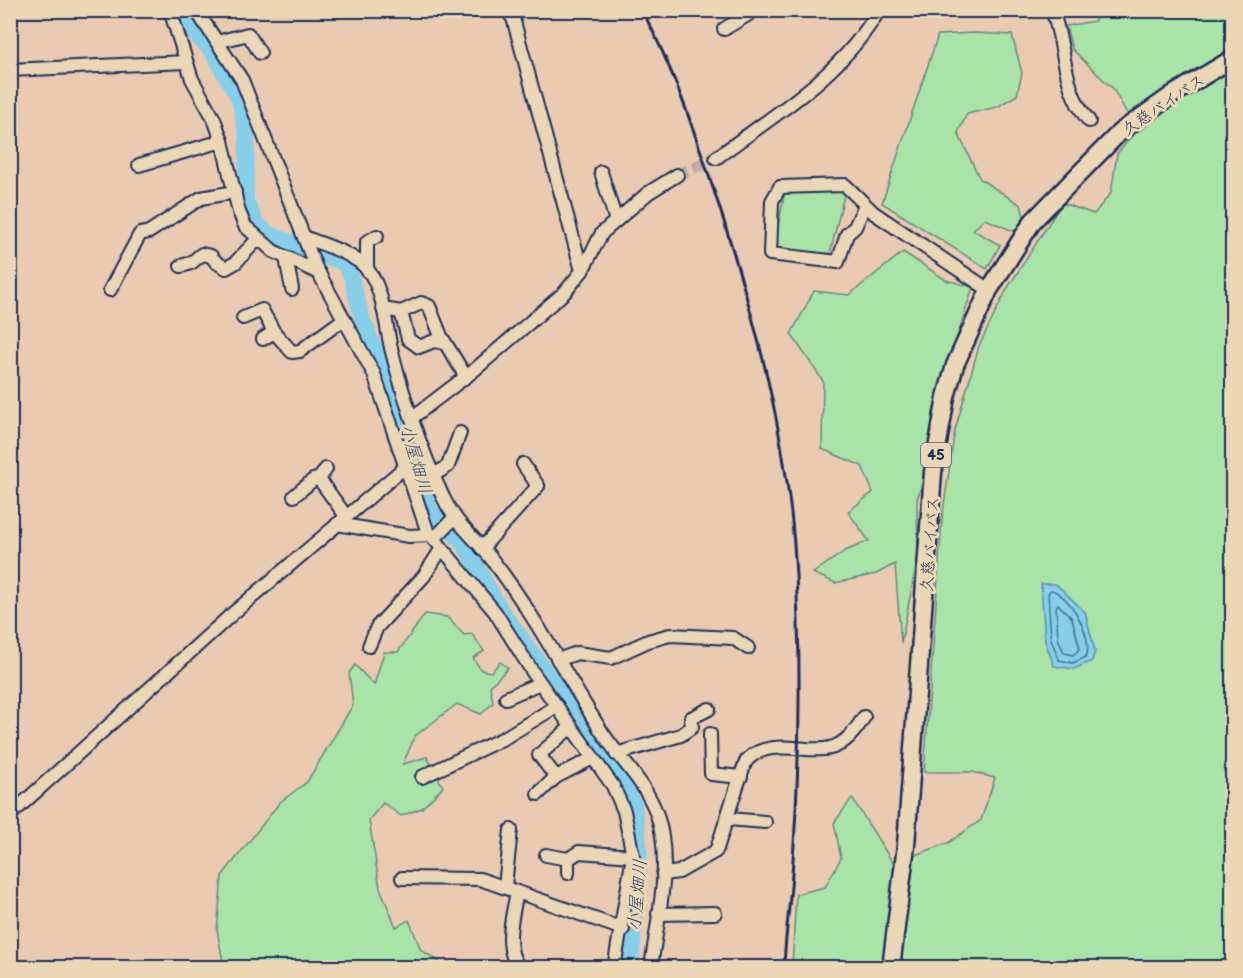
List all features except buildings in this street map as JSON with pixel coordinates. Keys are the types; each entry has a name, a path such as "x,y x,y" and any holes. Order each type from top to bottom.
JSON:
{"highway":[{"name":"久慈バイパス","path":"891,968 906,845 933,472 946,397 955,365 989,290 1033,221 1114,138 1172,94 1233,59"}],"street":[{"path":"170,10 186,62 222,141 239,213 245,226 257,240 286,258 317,271"},
{"path":"196,10 242,80 317,271 374,375 405,467 436,539 495,612 540,683 613,786 624,811 633,856 623,929 614,968"},
{"path":"724,29 749,14 746,10"},
{"path":"716,158 820,82 863,38 879,10"},
{"path":"1052,10 1059,29 1068,84 1077,106 1089,121"},
{"path":"507,11 513,18 582,271"},
{"path":"217,42 248,34 260,53"},
{"path":"10,70 186,62"},
{"path":"139,165 222,141"},
{"path":"601,172 616,221"},
{"path":"413,417 466,377 565,292 582,271 602,233 648,193 676,175"},
{"path":"865,205 855,227 847,234 838,262 770,254 772,201 780,187 845,185 865,205 989,290"},
{"path":"110,290 140,234 149,232 201,198 235,192"},
{"path":"367,270 367,242 377,236"},
{"path":"181,266 191,263 202,254 211,256 216,262 226,267 235,263 257,240"},
{"path":"305,241 353,259 367,270 381,298 391,348 413,417 452,520 482,548 558,660 616,754 641,783 657,816 662,836 663,874 651,968"},
{"path":"286,258 292,289"},
{"path":"384,309 401,312 421,303 429,306 445,343 466,377"},
{"path":"243,318 262,310 274,332 292,352 300,351 344,319"},
{"path":"401,312 408,339 419,347 434,341 445,343"},
{"path":"263,339 274,332"},
{"path":"434,475 448,466 460,433"},
{"path":"482,548 538,486 523,464"},
{"path":"10,815 231,615 405,467"},
{"path":"294,496 322,474 332,493 341,520"},
{"path":"341,520 409,536 436,539"},
{"path":"369,646 377,627 424,576 436,539 452,520"},
{"path":"558,660 577,653 610,658 648,641 670,635 733,638 748,648"},
{"path":"506,698 540,683"},
{"path":"422,777 504,738 557,706"},
{"path":"616,754 681,735 692,727 692,718 709,709"},
{"path":"663,874 679,872 716,851 743,766 748,758 771,748 835,747 854,733 864,717"},
{"path":"556,777 539,755 571,727"},
{"path":"710,734 711,774 741,777"},
{"path":"538,794 556,777 593,758"},
{"path":"728,819 765,822"},
{"path":"511,830 510,942 520,968"},
{"path":"546,855 568,858 579,852 633,856"},
{"path":"568,858 568,873"},
{"path":"402,878 480,879 623,929"},
{"path":"658,914 716,913"}],"green space":[{"path":"1094,11 1232,11 1232,50 1215,64 1128,115 1113,89 1072,49 1066,26 1095,21"},
{"path":"974,33 1012,35 1022,73 1017,95 997,107 967,114 958,133 980,179 1021,205 1027,227 1013,231 985,219 973,230 1000,245 987,269 882,203 938,35"},
{"path":"1232,71 1232,967 792,968 796,894 825,887 841,858 834,823 852,798 893,863 948,843 981,820 995,778 972,772 924,772 942,519 955,430 979,346 1007,289 1062,203 1094,214 1111,193 1117,154 1137,129 1200,85","holes":["1042,584 1085,612 1088,629"]},
{"path":"785,191 845,191 830,254 774,248"},
{"path":"903,252 946,280 973,287 933,413 929,462 917,499 918,556 901,643 895,564 876,574 835,583 813,573 845,551 869,541 848,512 873,492 862,466 822,449 823,381 791,334 814,291 849,295"},
{"path":"425,614 447,617 464,635 472,634 484,651 473,658 481,670 491,672 500,662 508,668 490,686 493,703 481,714 457,704 415,736 403,764 427,757 443,787 422,808 401,816 383,803 369,820 380,888 396,927 409,920 421,950 440,962 438,967 224,967 217,930 222,876 280,802 307,782 353,705 349,673 355,665 374,685 384,652 398,652"}],"water":[{"path":"1041,584 1056,584 1085,612 1095,651 1092,661 1074,669 1054,666 1045,641"}],"waterway":[{"name":"小屋畑川","path":"178,10 186,24 213,53 239,99 247,136 246,201 256,223 269,234 343,263 350,272 362,318 404,417 430,511 464,544 501,610 611,762 634,805 640,852 631,968"}],"tunnel":[{"path":"677,175 716,158"}],"railway":[{"path":"642,10 676,84 721,212 757,334 784,459 797,585 799,668 797,792 784,968"}]}
